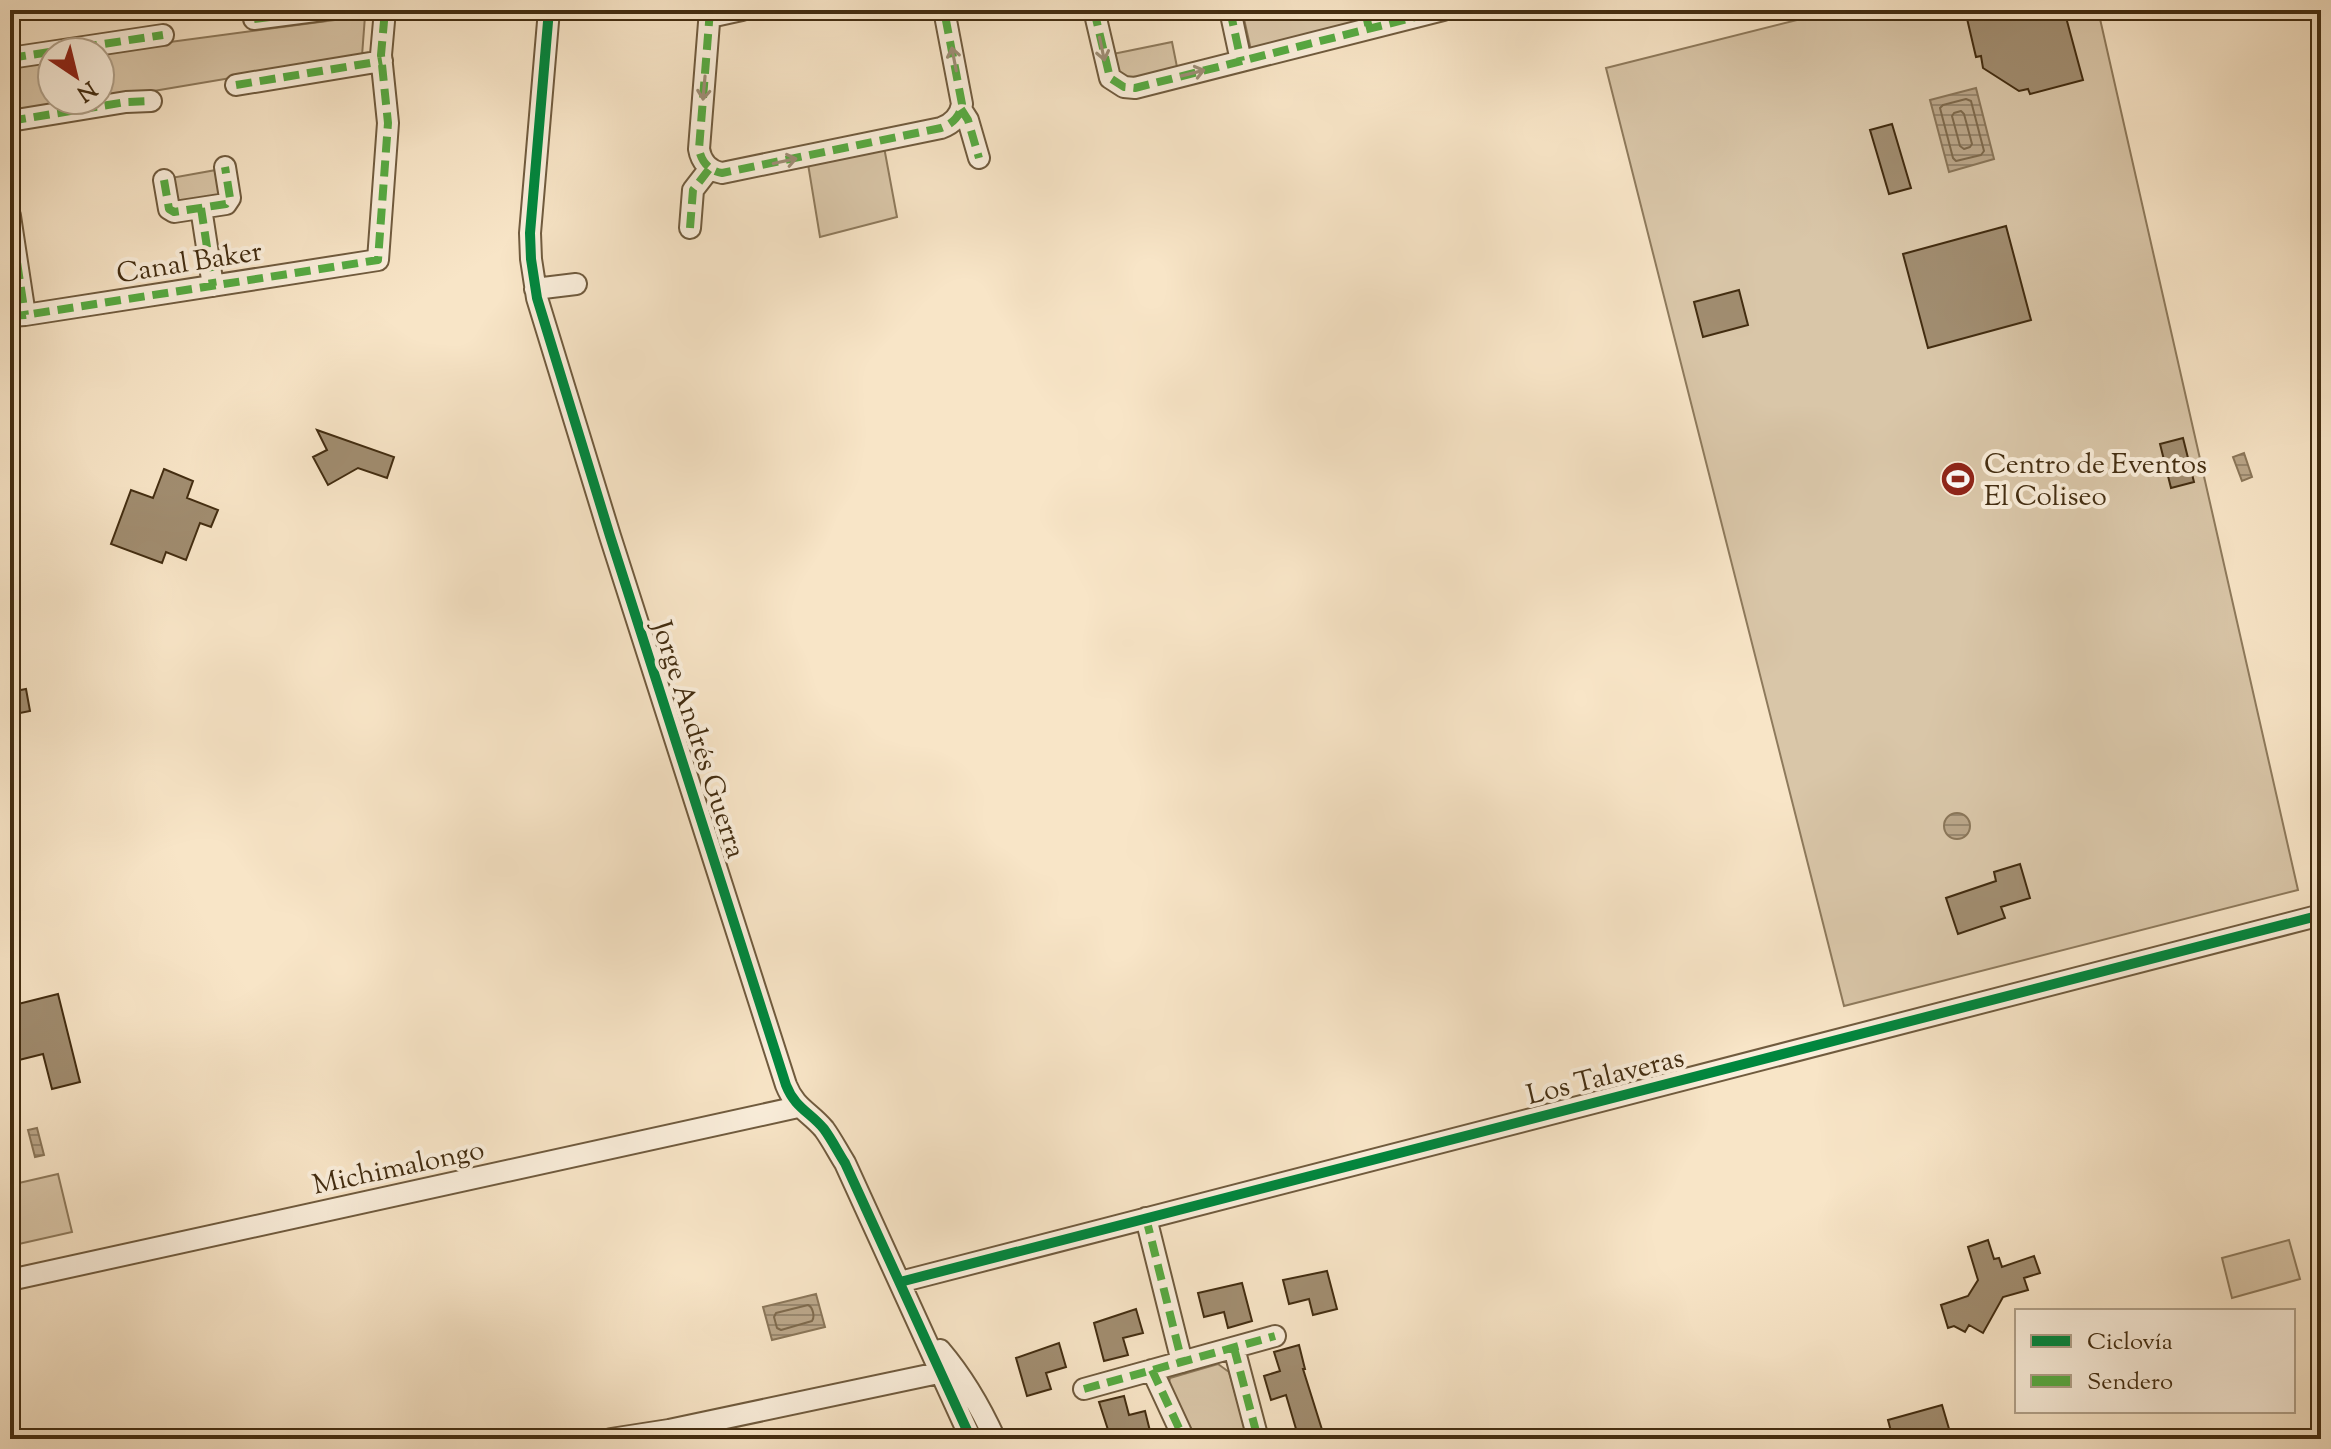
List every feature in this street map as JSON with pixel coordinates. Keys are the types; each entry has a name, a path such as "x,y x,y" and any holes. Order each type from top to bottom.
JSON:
{"street":[{"path":"254,19 323,10"},
{"path":"236,85 382,61 385,10"},
{"name":"Jorge Andrés Guerra","path":"549,10 530,233 535,289 615,551 786,1085 798,1107 823,1129 833,1144 943,1372 971,1439"},
{"path":"742,10 710,14 699,149 704,161 717,172 727,173 941,128 954,120 961,109"},
{"path":"944,10 961,92 961,109 968,120 979,158"},
{"path":"1094,10 1107,72 1113,81 1135,88 1241,61 1367,20 1443,10"},
{"path":"1230,10 1241,61"},
{"path":"10,58 163,35"},
{"name":"Canal Baker","path":"18,316 378,260 388,123 382,61"},
{"path":"10,121 126,102 151,101"},
{"path":"164,180 169,209 174,212 226,204 230,198 225,167"},
{"path":"690,228 693,190 710,168"},
{"path":"201,208 213,286"},
{"path":"10,216 18,316"},
{"path":"535,289 576,284"},
{"name":"Los Talaveras","path":"900,1282 2321,915"},
{"name":"Michimalongo","path":"10,1280 798,1107"},
{"path":"1146,1218 1182,1362"},
{"name":"Jorge Andrés Guerra","path":"920,1325 959,1372 995,1439"},
{"path":"1084,1389 1275,1336"},
{"path":"1234,1348 1258,1439"},
{"path":"1152,1370 1184,1439"},
{"path":"611,1439 669,1430 943,1372"}],"shaded area":[{"path":"1242,10 1353,10 1357,28 1251,50"},
{"name":"Centro de Eventos El Coliseo","path":"1837,10 2098,10 2298,890 1844,1006 1606,68"},
{"path":"365,16 362,56 116,97 116,49"},
{"path":"1172,42 1178,72 1132,81 1117,75 1108,55"},
{"path":"36,60 36,111 15,115 10,64"},
{"path":"884,147 897,217 820,237 808,164"},
{"path":"216,170 221,201 176,209 171,178"},
{"path":"58,1174 72,1232 10,1246 10,1185"},
{"path":"2289,1240 2300,1279 2232,1298 2222,1258"},
{"path":"1218,1364 1229,1372 1248,1439 1189,1439 1167,1391 1170,1378"}],"water":[{"path":"1976,88 1994,159 1949,172 1930,100"},
{"path":"2244,453 2252,477 2242,481 2233,457"},
{"path":"1957,813 1967,816 1970,826 1967,836 1957,839 1947,836 1944,826 1947,816"},
{"path":"37,1128 44,1155 35,1157 28,1130"},
{"path":"816,1294 825,1327 772,1340 763,1307"}],"building":[{"path":"1965,10 2064,10 2083,80 2030,94 2028,89 2019,91 1983,68 1981,56 1976,57"},
{"path":"1892,124 1911,188 1889,194 1870,130"},
{"path":"2006,226 2031,320 1928,348 1903,254"},
{"path":"1739,290 1748,325 1703,337 1694,302"},
{"path":"317,430 394,457 387,478 358,468 328,485 313,457 327,450"},
{"path":"2183,438 2194,482 2171,488 2160,444"},
{"path":"164,469 193,481 187,498 218,510 211,527 200,523 186,560 166,552 162,563 111,544 131,490 153,498"},
{"path":"26,689 30,711 10,715 10,692"},
{"path":"2020,864 2030,898 2001,907 2005,918 1958,934 1946,898 1996,881 1994,872"},
{"path":"58,994 80,1082 52,1089 43,1054 19,1060 18,1054 10,1056 10,1006"},
{"path":"1988,1240 1994,1259 1999,1258 2002,1267 2034,1256 2040,1273 2024,1278 2028,1290 2003,1297 1983,1333 1969,1325 1965,1332 1954,1326 1948,1328 1941,1305 1968,1296 1978,1280 1968,1247"},
{"path":"1327,1271 1337,1309 1313,1315 1309,1299 1289,1304 1283,1280"},
{"path":"1242,1283 1252,1321 1228,1328 1224,1312 1204,1317 1198,1293"},
{"path":"1136,1309 1143,1333 1123,1338 1128,1355 1104,1361 1094,1323"},
{"path":"1059,1343 1066,1367 1046,1373 1051,1389 1027,1396 1016,1358"},
{"path":"1299,1345 1323,1439 1299,1439 1286,1395 1271,1400 1264,1376 1280,1371 1274,1352"},
{"path":"1124,1396 1129,1415 1145,1411 1151,1435 1111,1439 1099,1402"},
{"path":"1942,1405 1952,1439 1893,1439 1888,1420"}],"marked path":[{"path":"254,19 323,10"},
{"path":"10,316 378,260 388,123 381,55 385,10"},
{"path":"710,10 699,149 706,165 722,173 941,128 952,122 962,104 944,10"},
{"path":"710,17 742,10"},
{"path":"1094,10 1110,78 1124,87 1135,88 1443,10"},
{"path":"1230,10 1241,61"},
{"path":"1365,10 1369,29"},
{"path":"10,58 163,35"},
{"path":"236,85 382,61"},
{"path":"10,121 126,102 151,101"},
{"path":"961,109 968,120 979,158"},
{"path":"164,180 169,209 174,212 226,204 230,198 225,167"},
{"path":"690,228 693,190 710,168"},
{"path":"201,208 213,286"},
{"path":"10,216 25,315"},
{"path":"1146,1218 1182,1362"},
{"path":"1084,1389 1275,1336"},
{"path":"1234,1348 1258,1439"},
{"path":"1152,1370 1184,1439"}],"cycle path":[{"path":"549,10 530,233 537,298 786,1085 798,1105 824,1129 845,1163 971,1439"},
{"path":"900,1282 2321,915"}],"place":[{"name":"Centro de Eventos El Coliseo","path":"1958,479"}]}
